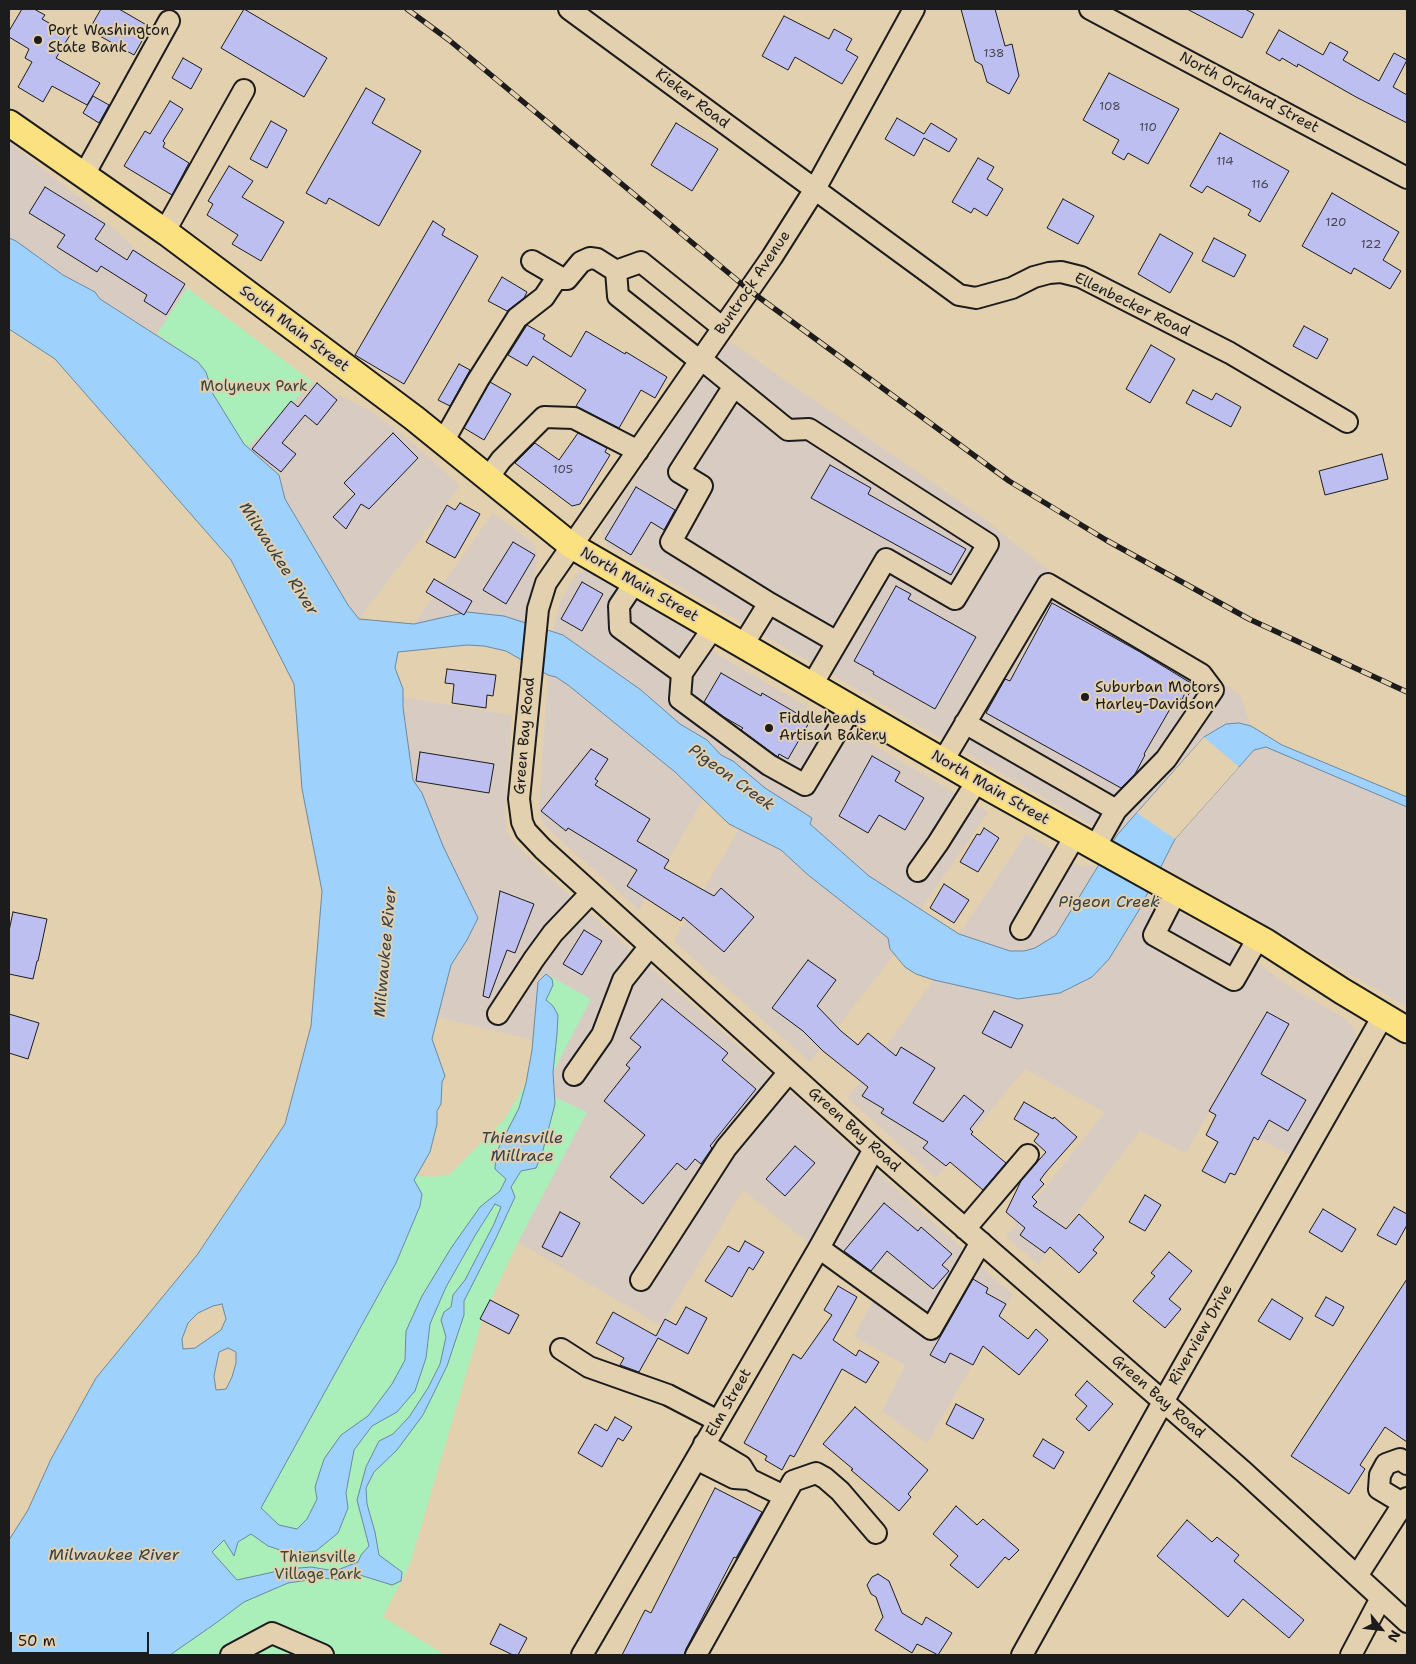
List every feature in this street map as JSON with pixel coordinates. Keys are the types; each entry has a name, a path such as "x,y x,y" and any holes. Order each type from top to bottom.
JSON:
{"main road":[{"name":"South Main Street","path":"9,123 164,231 414,418 572,546"},
{"name":"North Main Street","path":"572,546 977,781 1258,938 1407,1030"}],"street":[{"name":"Kieker Road","path":"569,9 814,189"},
{"name":"Buntrock Avenue","path":"572,546 772,257 814,189 914,9"},
{"name":"North Orchard Street","path":"1090,9 1407,178"},
{"path":"84,175 169,21"},
{"path":"164,231 244,90"},
{"name":"Ellenbecker Road","path":"814,189 959,295 976,298 1012,288 1034,277 1049,273 1061,272 1081,277 1230,353 1347,422"},
{"path":"532,261 567,279 581,262 590,258 597,259 616,271"},
{"path":"616,271 641,262 723,328"},
{"path":"616,271 618,296 788,430 809,428 988,544 955,599 886,559 812,685"},
{"path":"443,442 478,380 517,318 544,297 558,276"},
{"path":"734,386 679,472 702,486 671,542 769,603 837,642"},
{"path":"488,478 502,460 544,417 574,418 638,451"},
{"name":"Green Bay Road","path":"572,546 546,583 538,609 519,799 522,822 526,831 788,1072 1244,1472 1407,1622"},
{"path":"635,582 619,606 620,628 682,673"},
{"path":"943,761 1048,584 1201,674 1213,690 1166,759 1085,841 1021,929"},
{"path":"743,645 769,603"},
{"path":"713,628 682,673 680,699 769,765 806,786 851,708"},
{"path":"965,723 1116,810"},
{"path":"918,871 977,781"},
{"path":"1166,887 1154,935 1234,980 1258,938"},
{"path":"498,1014 553,933 592,893"},
{"path":"574,1075 602,1035 623,980 650,946"},
{"name":"Riverview Drive","path":"1022,1655 1163,1402 1384,1016"},
{"path":"641,1280 726,1148 788,1072"},
{"name":"Elm Street","path":"582,1655 819,1248 874,1149"},
{"path":"965,1229 1028,1155"},
{"path":"819,1248 931,1329 980,1242"},
{"path":"561,1349 589,1367 668,1394 718,1421"},
{"path":"700,1452 741,1466 750,1479 784,1496"},
{"path":"1357,1576 1406,1501 1380,1489 1380,1475 1386,1464 1400,1459 1407,1464"},
{"path":"696,1655 793,1481 816,1473 840,1490 876,1533"},
{"path":"1351,1655 1381,1598"},
{"path":"231,1655 272,1633 323,1655"}],"shaded area":[{"path":"9,142 76,195 136,249 187,288 157,334 99,299 95,292 63,275 9,238"},
{"path":"729,341 975,512 1061,580 1240,694 1251,726 1239,723 1204,737 1115,839 608,545 602,536 602,527"},
{"path":"313,382 367,409 428,456 460,486 359,619 348,605 285,499 279,475 248,447"},
{"path":"493,513 528,539 536,548 537,562 525,623 504,616 414,624"},
{"path":"579,571 590,571 647,603 683,625 720,656 988,812 921,909 869,876 810,824 812,818 765,788 733,761 721,755 707,740 680,724 641,690 563,635 553,632 560,602 575,576"},
{"path":"548,675 556,677 568,685 704,798 639,910 545,826 540,817"},
{"path":"403,697 512,715 505,815 507,832 513,841 548,876 798,1099 1013,1295 927,1443 882,1411 905,1365 854,1336 875,1297 743,1190 661,1326 518,1242 587,1112 554,1097 553,1072 590,999 545,975 535,1009 533,1040 437,1017 451,965 478,918 443,846 422,793 413,780"},
{"path":"1266,747 1407,807 1407,1007 1161,866 1175,839 1254,750"},
{"path":"739,829 781,850 807,874 888,938 890,949 895,954 810,1062 674,941"},
{"path":"1026,834 1082,867 1086,865 1097,866 1061,928 1056,935 1046,942 1024,951 1010,951 959,934"},
{"path":"1147,895 1220,935 1287,985 1346,1019 1356,1034 1355,1043 1290,1155 1209,1112 1186,1153 1140,1131 1038,1264 1006,1237 1105,1112 1025,1069 936,1178 848,1098 934,980 1018,999 1109,959"}],"green space":[{"name":"Molyneux Park","path":"187,288 313,382 248,447 244,444 213,394 206,372 198,362 157,334"},
{"name":"Thiensville Village Park","path":"546,974 591,999 553,1072 554,1097 587,1112 518,1242 483,1317 410,1564 383,1617 445,1655 170,1655 216,1623 237,1580 212,1552 224,1540 340,1363 396,1263 420,1206 422,1194 414,1180 417,1176 434,1177 449,1175 503,1121 515,1102 526,1082 532,1050 538,982"}],"water":[{"name":"Milwaukee River","path":"9,238 63,275 95,292 100,299 198,362 206,372 213,394 244,444 279,475 285,499 348,605 359,619 414,624 467,612 504,616 563,635 641,690 680,724 707,740 721,755 733,761 765,788 812,818 810,824 869,876 959,934 1010,951 1024,951 1035,948 1056,935 1117,835 1204,737 1226,724 1239,723 1251,726 1282,745 1407,797 1407,807 1266,747 1254,750 1175,839 1139,910 1109,959 1092,977 1060,993 1018,999 934,980 916,974 905,967 890,949 888,938 807,874 781,850 729,824 675,772 556,677 548,675 506,651 484,646 467,645 398,652 395,668 403,689 403,707 413,780 422,793 443,846 478,918 451,965 432,1039 445,1076 442,1082 441,1104 437,1111 437,1124 430,1152 414,1180 422,1194 420,1206 396,1263 261,1508 279,1525 297,1529 307,1519 317,1499 315,1487 324,1459 341,1435 368,1416 392,1384 405,1360 406,1331 422,1296 451,1248 480,1207 500,1191 506,1179 495,1169 496,1153 519,1108 526,1083 532,1050 538,982 546,974 552,979 553,985 546,1000 553,1006 558,1015 553,1072 555,1104 542,1154 536,1168 521,1171 511,1187 515,1197 464,1301 464,1315 447,1366 423,1415 397,1450 374,1472 366,1488 367,1504 379,1555 402,1572 401,1581 392,1585 360,1575 340,1580 323,1578 288,1583 244,1602 170,1655 9,1655 9,1540 28,1510 51,1459 96,1378 197,1255 285,1124 311,1026 322,891 302,789 294,684 231,560 55,359 9,329","holes":["495,1204 501,1207 465,1280 453,1295 451,1307 444,1312 441,1320 446,1337 440,1364 428,1388 409,1417 393,1434 379,1441 366,1467 357,1500 369,1546 358,1562 335,1571 311,1567 287,1569 237,1580 212,1552 224,1540 234,1556 238,1542 251,1534 268,1546 292,1554 316,1551 338,1533 348,1508 346,1493 354,1450 372,1426 397,1412 415,1391 426,1358 430,1324 446,1287","222,1304 226,1319 221,1330 195,1348 183,1349 182,1339 188,1323 198,1313","228,1348 236,1352 236,1363 226,1389 216,1390 214,1376 219,1352"]}],"pier":[{"path":"1204,737 1239,767 1175,839 1137,813"}],"building":[{"path":"22,9 34,9 45,15 42,19 70,35 56,58 100,83 87,105 52,86 43,102 18,87 32,62 25,58 29,49 9,37 9,31"},
{"path":"101,9 119,9 150,27 134,55 89,30"},
{"path":"244,9 327,58 304,97 221,48"},
{"path":"961,9 995,9 1005,46 1012,44 1019,76 1009,94 987,82 982,65 975,61"},
{"path":"1187,9 1245,9 1254,14 1242,38"},
{"path":"784,16 829,39 834,29 852,39 846,50 858,57 842,84 795,57 788,70 762,56"},
{"path":"1279,30 1323,55 1330,42 1348,52 1343,60 1379,81 1394,53 1407,60 1393,87 1407,95 1407,123 1298,64 1297,67 1282,58 1280,61 1266,53"},
{"path":"183,58 202,69 191,89 172,78"},
{"path":"1109,73 1179,109 1148,164 1128,153 1124,160 1112,153 1119,140 1083,120"},
{"path":"366,88 385,99 372,123 421,151 379,226 329,198 326,204 306,193"},
{"path":"93,96 109,105 99,123 83,113"},
{"path":"170,101 183,109 163,141 165,143 163,147 189,163 172,195 124,166 145,131 150,134"},
{"path":"897,118 924,134 931,123 957,139 949,152 924,138 914,156 885,139"},
{"path":"271,121 287,130 267,168 250,159"},
{"path":"676,123 718,149 692,191 651,165"},
{"path":"1220,133 1289,171 1260,222 1248,215 1251,210 1207,186 1202,193 1190,186"},
{"path":"978,158 994,167 987,179 1003,189 987,216 974,208 971,213 952,202"},
{"path":"229,166 253,181 242,197 284,222 261,261 232,244 238,235 207,215 213,204 208,201"},
{"path":"45,187 105,224 95,239 127,260 133,250 185,284 166,315 144,301 147,295 101,266 97,272 57,247 65,235 29,213"},
{"path":"1332,193 1399,232 1383,260 1401,271 1390,289 1354,268 1351,274 1302,246"},
{"path":"1063,199 1094,216 1078,244 1047,228"},
{"path":"433,221 445,229 442,235 478,256 404,384 355,355"},
{"path":"1160,234 1193,253 1170,293 1138,274"},
{"path":"1214,238 1246,255 1234,277 1202,261"},
{"path":"502,277 527,292 524,298 507,311 488,301"},
{"path":"527,325 545,335 543,339 571,357 586,331 667,377 655,398 641,390 619,428 576,406 586,390 533,356 527,366 508,355"},
{"path":"1304,326 1328,339 1317,359 1293,346"},
{"path":"1151,345 1175,359 1150,403 1126,389"},
{"path":"459,364 470,370 450,406 438,400"},
{"path":"490,382 511,394 484,440 464,428"},
{"path":"317,383 337,400 317,425 305,415 282,443 296,454 281,472 252,449 291,401 298,407"},
{"path":"1193,390 1212,400 1216,393 1241,407 1231,427 1186,403"},
{"path":"393,433 418,458 369,509 361,504 346,529 333,517 355,494 344,483"},
{"path":"578,433 607,448 605,452 610,455 580,504 572,506 515,463 535,443 559,460"},
{"path":"1382,454 1388,479 1325,495 1319,471"},
{"path":"830,465 871,488 868,494 966,549 951,575 811,498"},
{"path":"636,487 675,510 664,530 651,522 631,555 605,539"},
{"path":"460,503 480,514 455,558 426,542 447,505 455,510"},
{"path":"513,542 535,555 506,604 483,590"},
{"path":"434,579 472,601 464,615 426,592"},
{"path":"582,582 603,594 582,631 561,619"},
{"path":"896,586 911,594 908,599 976,637 935,709 854,661"},
{"name":"Suburban Motors Harley-Davidson","path":"1052,603 1140,652 1194,685 1187,697 1184,695 1182,700 1177,697 1144,754 1135,774 1121,788 986,713 1005,679 1010,681"},
{"path":"447,669 496,675 493,696 487,695 486,708 452,703 454,684 445,683"},
{"path":"721,673 761,696 762,693 810,721 788,759 779,754 778,757 775,755 741,730 743,728 704,702"},
{"path":"591,749 608,759 595,779 598,781 595,785 650,819 637,841 669,860 664,868 714,896 721,888 754,917 724,952 683,917 681,921 627,886 637,870 568,828 566,831 541,811"},
{"path":"420,752 494,764 489,793 416,781"},
{"path":"872,756 900,772 895,781 924,798 905,830 879,815 868,833 839,816"},
{"path":"984,828 999,838 978,872 960,862 977,834 980,835"},
{"path":"944,884 969,900 954,923 930,908"},
{"path":"500,891 534,904 515,953 507,950 489,998 483,996"},
{"path":"13,912 47,919 33,979 9,974 9,931"},
{"path":"584,930 602,941 582,975 563,964"},
{"path":"808,960 836,980 817,1006 841,1031 858,1045 868,1033 896,1056 901,1047 935,1068 913,1103 943,1122 964,1095 984,1111 970,1129 973,1132 971,1134 1006,1163 983,1190 950,1162 946,1166 923,1148 928,1142 881,1113 884,1109 862,1096 868,1087 823,1051 803,1031 772,1008"},
{"path":"662,999 728,1053 722,1060 756,1089 710,1146 712,1148 701,1164 695,1159 686,1170 677,1163 643,1204 610,1177 645,1135 604,1101 630,1068 626,1065 641,1047 630,1038"},
{"path":"994,1011 1023,1025 1011,1048 982,1033"},
{"path":"1267,1012 1289,1024 1261,1074 1306,1100 1288,1131 1269,1120 1258,1140 1254,1137 1235,1175 1230,1173 1225,1183 1202,1171 1218,1142 1206,1135 1216,1115 1209,1111"},
{"path":"9,1014 39,1023 28,1059 9,1053"},
{"path":"1024,1102 1053,1119 1054,1117 1077,1137 1040,1180 1044,1184 1032,1197 1037,1202 1033,1206 1066,1229 1079,1214 1104,1237 1093,1250 1097,1253 1079,1273 1050,1247 1045,1253 1020,1235 1025,1228 1006,1212 1021,1181 1046,1152 1034,1141 1039,1134 1014,1119"},
{"path":"795,1146 815,1163 785,1196 766,1179"},
{"path":"1145,1195 1161,1205 1145,1231 1129,1222"},
{"path":"884,1203 918,1231 921,1227 952,1254 942,1265 949,1271 933,1289 887,1251 871,1271 844,1251"},
{"path":"1394,1207 1407,1214 1407,1225 1396,1245 1377,1235"},
{"path":"1323,1209 1356,1229 1342,1252 1309,1232"},
{"path":"560,1212 580,1223 562,1257 542,1247"},
{"path":"745,1241 764,1252 753,1270 749,1267 732,1297 705,1281 728,1246 739,1252"},
{"path":"1169,1252 1192,1271 1169,1299 1181,1309 1165,1328 1133,1301 1155,1276 1151,1273"},
{"path":"973,1279 988,1288 986,1293 1006,1304 999,1316 1028,1339 1036,1329 1048,1340 1019,1375 983,1346 973,1365 950,1353 945,1363 930,1355"},
{"path":"1407,1279 1407,1442 1385,1427 1360,1465 1365,1469 1349,1494 1291,1456"},
{"path":"838,1286 857,1297 833,1340 856,1356 859,1350 879,1362 866,1383 842,1369 794,1457 790,1455 782,1470 765,1460 767,1456 744,1443 793,1354 801,1359 832,1315 824,1310"},
{"path":"1326,1297 1344,1307 1333,1326 1315,1316"},
{"path":"1272,1299 1303,1318 1290,1340 1258,1321"},
{"path":"490,1300 519,1315 509,1334 480,1319"},
{"path":"686,1307 707,1318 688,1354 658,1338 639,1372 620,1365 624,1358 596,1343 613,1312 656,1336 665,1319 676,1325"},
{"path":"1087,1381 1113,1404 1089,1431 1076,1419 1087,1406 1075,1395"},
{"path":"956,1404 984,1419 973,1439 946,1424"},
{"path":"855,1407 928,1470 908,1494 911,1497 899,1511 823,1444"},
{"path":"615,1417 632,1427 623,1441 618,1438 602,1467 578,1453 595,1424 607,1431"},
{"path":"1043,1439 1064,1452 1054,1469 1033,1456"},
{"path":"715,1488 762,1512 736,1558 734,1557 684,1655 622,1655 645,1610 651,1613"},
{"path":"956,1506 977,1525 983,1519 1019,1550 1009,1560 1005,1557 978,1588 950,1565 958,1556 933,1534"},
{"path":"1187,1520 1212,1542 1217,1537 1239,1555 1234,1561 1304,1620 1289,1638 1243,1599 1228,1617 1157,1556"},
{"path":"878,1574 889,1581 902,1613 922,1625 926,1617 952,1633 938,1655 917,1644 912,1653 875,1630 883,1617 876,1597 871,1594 867,1585 872,1577"},
{"path":"500,1624 527,1638 518,1655 513,1655 490,1644"}],"railway":[{"path":"407,9 449,40 749,290 1009,481 1106,540 1249,619 1407,692"}],"place":[{"name":"Port Washington State Bank","path":"38,40"},
{"name":"Suburban Motors Harley-Davidson","path":"1085,697"},
{"name":"Fiddleheads Artisan Bakery","path":"769,728"}],"water label":[{"name":"Pigeon Creek","path":"731,778"},
{"name":"Pigeon Creek","path":"1109,903"},
{"name":"Thiensville Millrace","path":"522,1148"}]}
